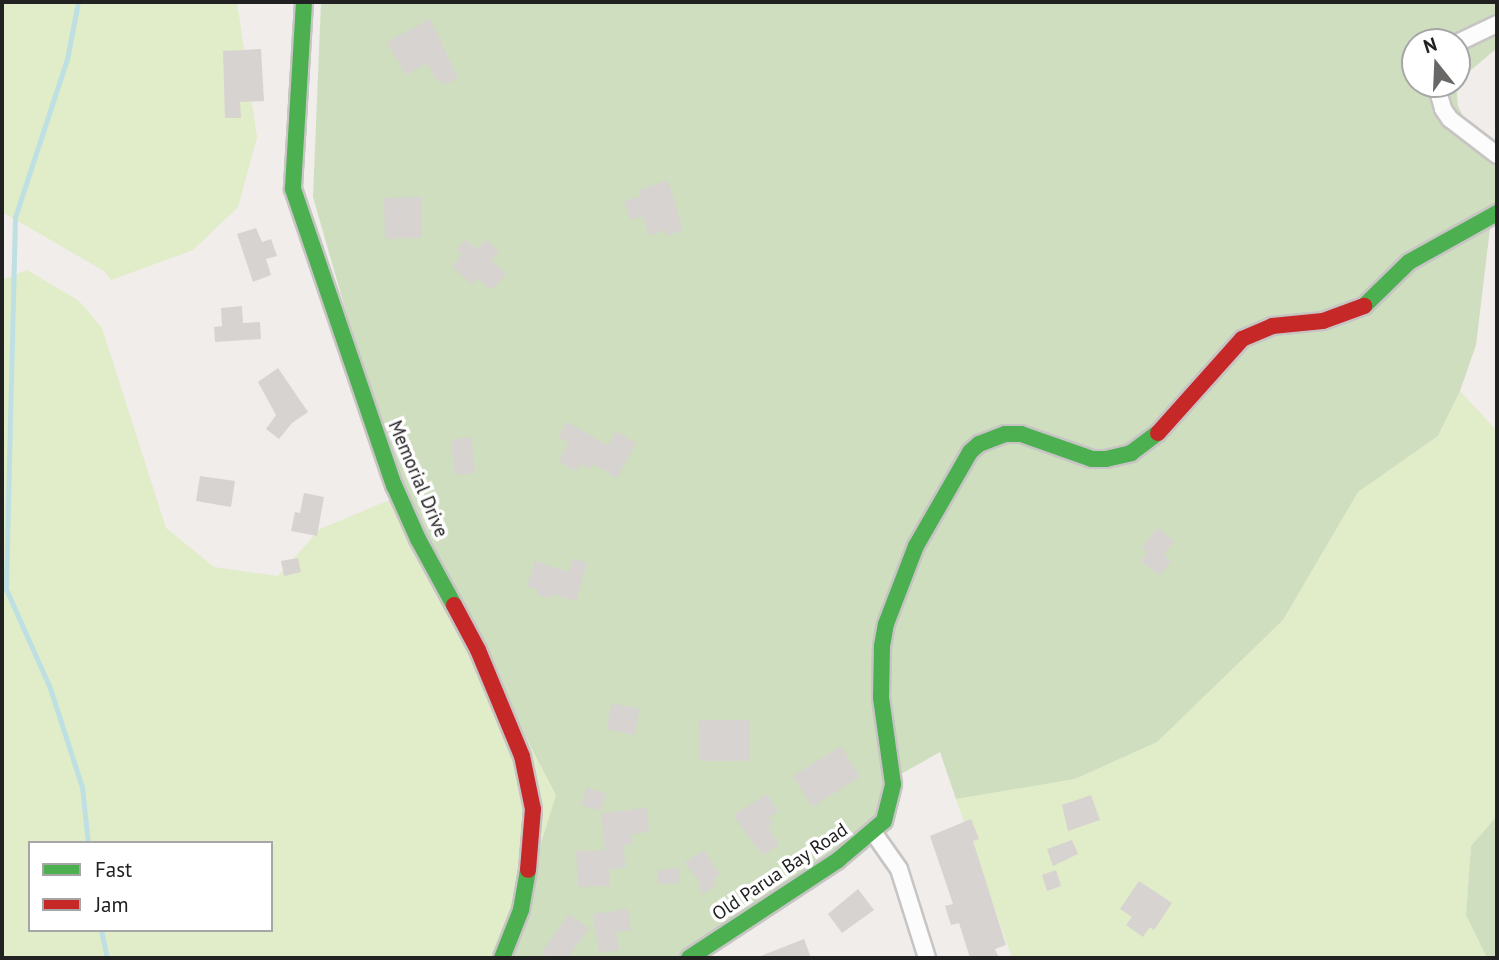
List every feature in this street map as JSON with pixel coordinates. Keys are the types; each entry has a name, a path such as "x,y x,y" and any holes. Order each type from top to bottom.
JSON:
{"street":[{"name":"Memorial Drive","path":"304,2 293,189 394,485 418,538 478,650 522,756 528,784 533,809 530,860 521,910 502,958"},
{"path":"1471,36 1497,24"},
{"path":"1440,98 1450,119 1497,155"},
{"name":"Old Parua Bay Road","path":"690,958 838,860 884,821 892,797 892,762 880,685 886,624 916,546 970,452 991,437 1005,433 1021,434 1092,459 1106,460 1131,453 1161,430 1242,339 1255,331 1323,321 1359,309 1375,298 1409,262 1430,248 1480,225 1497,213"},
{"path":"873,832 899,869 927,958"}],"green space":[{"path":"2,2 237,2 257,137 238,207 193,250 111,280 104,271 2,212"},
{"path":"321,2 1497,2 1497,48 1471,70 1471,28 1401,28 1401,98 1457,98 1458,106 1477,145 1488,153 1497,169 1497,216 1491,220 1476,345 1460,391 1438,436 1358,492 1283,620 1157,742 1075,779 956,799 940,752 894,778 877,828 682,958 505,958 556,795 399,496 313,197"},
{"path":"27,270 79,301 102,328 166,528 214,567 278,576 320,529 399,496 556,795 505,958 2,958 2,280"},
{"path":"1460,391 1497,431 1497,816 1471,846 1466,915 1487,958 1012,958 956,799 1075,779 1157,742 1283,620 1358,492 1438,436"},
{"path":"1497,816 1497,958 1487,958 1466,915 1471,846"}],"building":[{"path":"430,19 458,78 445,85 442,80 438,83 427,63 406,75 387,42"},
{"path":"261,49 264,101 240,102 241,118 225,118 223,51"},
{"path":"668,180 683,230 667,236 665,230 649,236 642,216 630,220 624,202 641,196 639,190"},
{"path":"421,197 422,238 385,239 384,198"},
{"path":"256,228 262,242 271,239 277,256 266,259 271,275 253,282 237,234"},
{"path":"465,240 478,249 485,240 499,251 491,261 506,274 492,290 478,279 473,285 452,267 462,254 457,250"},
{"path":"242,306 243,323 260,322 261,339 215,342 214,327 222,326 221,308"},
{"path":"278,368 308,412 292,423 279,439 266,429 276,415 258,382"},
{"path":"567,422 608,445 616,431 636,443 617,478 593,464 590,469 581,464 576,471 559,462 569,443 558,437"},
{"path":"471,437 475,473 455,475 451,440"},
{"path":"200,476 235,481 231,507 196,501"},
{"path":"304,493 324,497 317,536 291,531 295,512 300,513"},
{"path":"1157,528 1174,541 1164,555 1171,561 1160,576 1141,561 1148,552 1142,548"},
{"path":"298,558 301,572 284,576 281,561"},
{"path":"573,558 587,563 576,601 551,594 550,599 537,595 538,590 527,586 535,561 569,572"},
{"path":"612,703 640,709 634,735 606,729"},
{"path":"699,720 750,720 750,761 700,761"},
{"path":"841,746 860,777 812,807 793,776"},
{"path":"587,787 606,794 600,811 581,805"},
{"path":"767,794 778,812 769,817 773,823 768,826 779,846 762,855 733,815"},
{"path":"1091,795 1100,820 1068,831 1062,805"},
{"path":"647,808 649,832 632,834 633,844 624,845 625,868 609,869 610,886 578,887 576,851 605,850 601,813"},
{"path":"971,819 979,839 973,841 1006,945 995,949 999,958 970,958 959,923 951,925 945,906 953,904 930,836"},
{"path":"1072,840 1078,854 1053,866 1047,849"},
{"path":"704,850 720,875 713,880 716,885 701,895 700,882 684,863"},
{"path":"679,868 680,883 658,884 657,870"},
{"path":"1056,870 1061,886 1047,891 1042,875"},
{"path":"1139,881 1172,903 1154,930 1150,927 1143,937 1126,925 1132,917 1120,909"},
{"path":"858,889 874,910 842,933 828,914"},
{"path":"628,909 631,930 616,932 619,950 599,953 593,914"},
{"path":"569,914 589,928 568,958 548,958 541,953"},
{"path":"804,939 811,958 758,958 758,957"}],"waterway":[{"path":"78,2 67,59 15,217 6,589 50,688 82,787 88,841"},
{"path":"101,932 107,958"}],"traffic: fast":[{"path":"304,2 293,189 394,485 418,539 454,605"},
{"path":"1364,306 1409,262 1497,213"},
{"path":"689,958 838,860 884,821 893,784 881,698 882,646 886,624 916,546 970,452 979,444 1005,434 1021,434 1092,459 1106,459 1131,453 1158,433"},
{"path":"502,958 521,910 528,870"}],"traffic: jam":[{"path":"1158,433 1242,339 1272,326 1323,321 1364,306"},
{"path":"454,605 478,650 522,756 533,809 528,870"}]}
